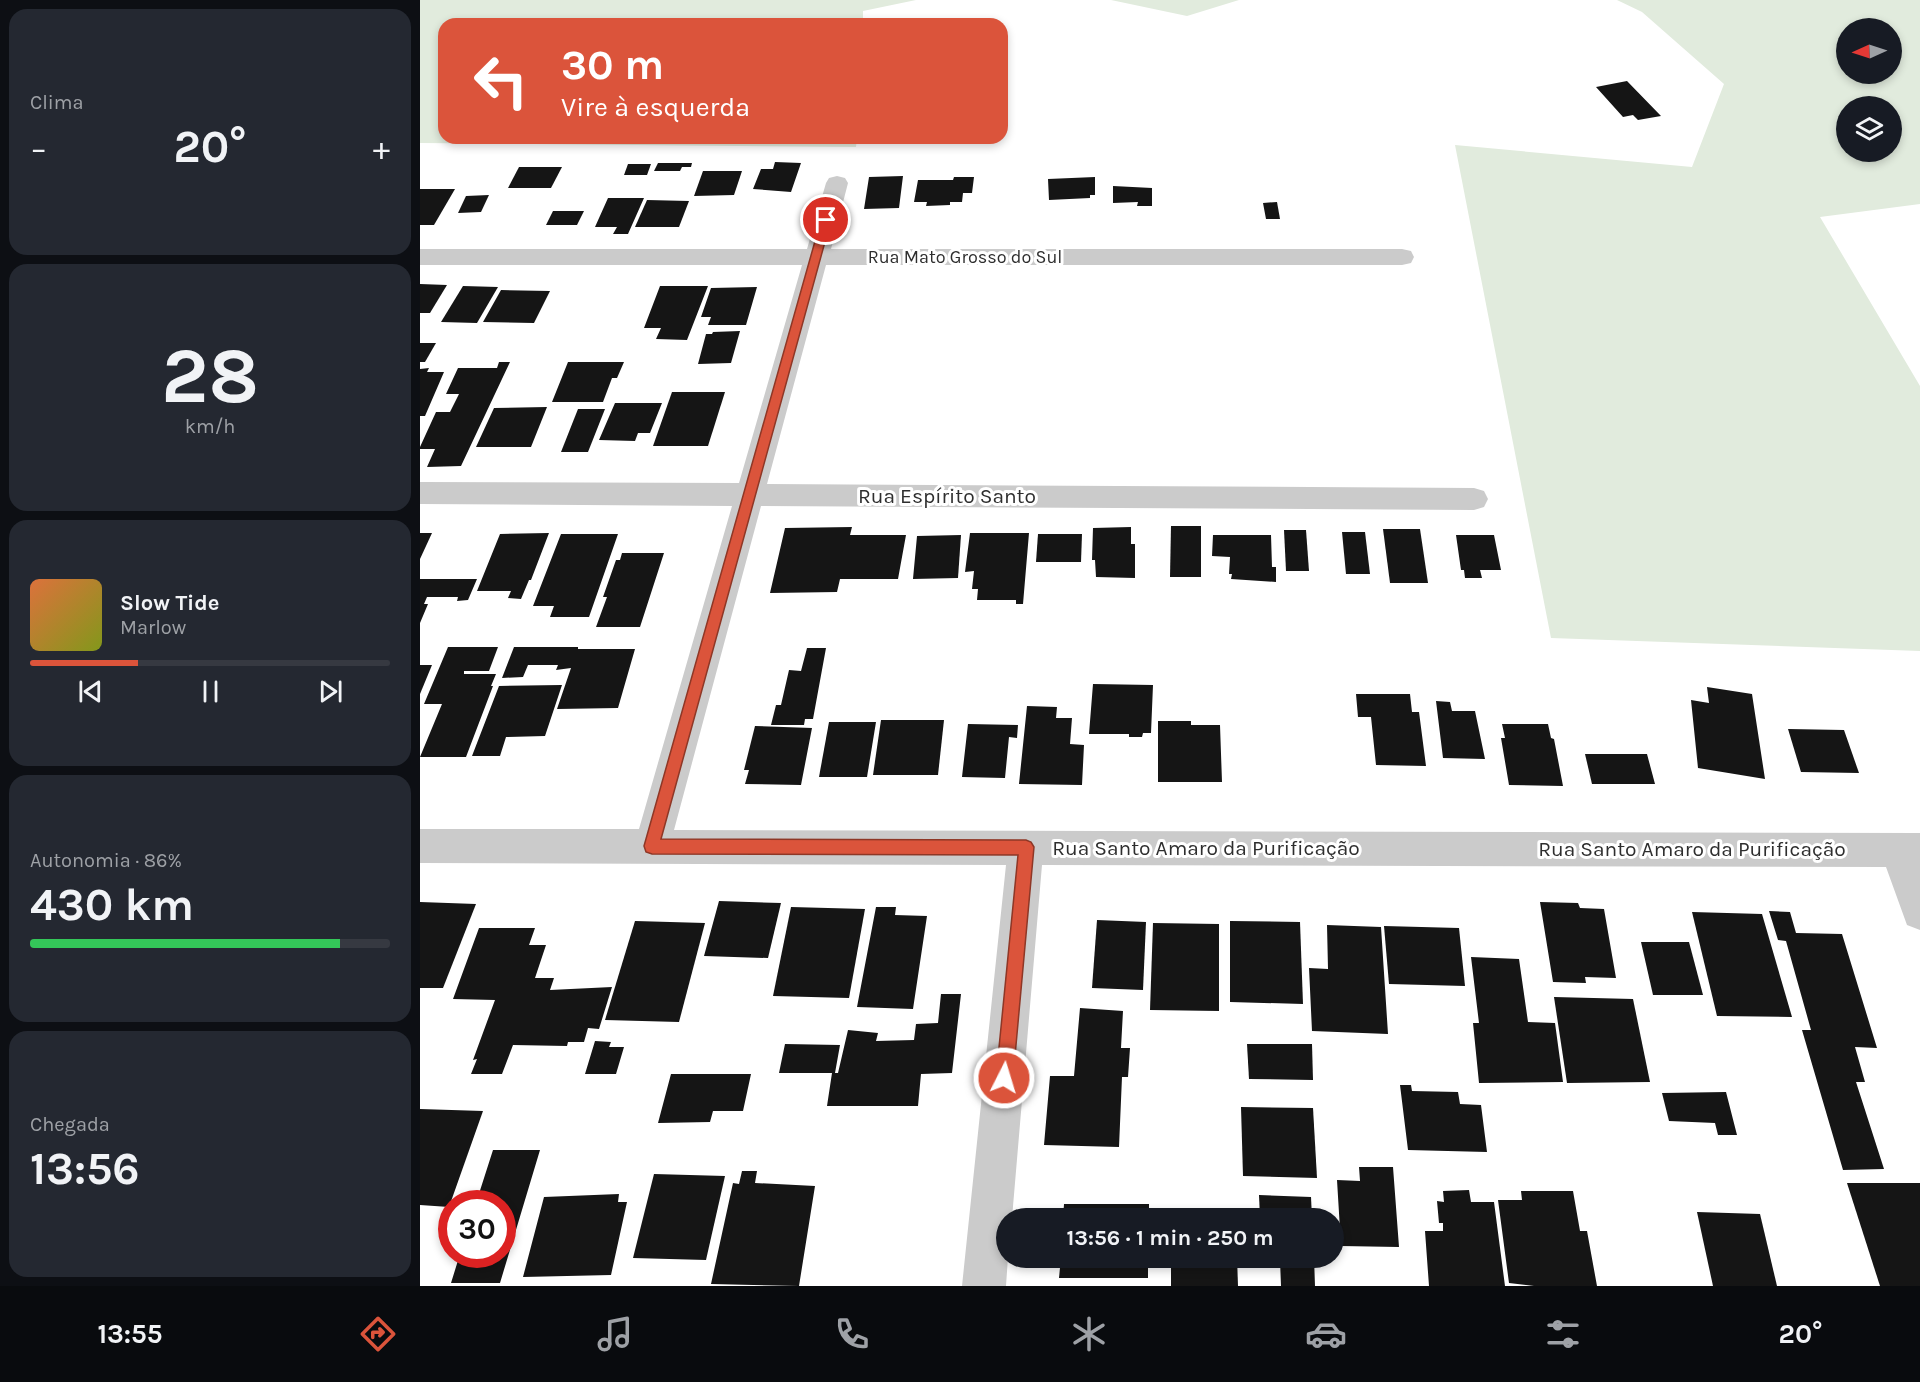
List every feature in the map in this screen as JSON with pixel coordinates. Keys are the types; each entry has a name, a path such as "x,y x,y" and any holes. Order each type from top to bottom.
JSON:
{"street":[{"path":"652,846 837,183"},
{"name":"Rua Mato Grosso do Sul","path":"420,257 1402,257"},
{"name":"Rua Espírito Santo","path":"420,493 1474,499"},
{"name":"Rua Santo Amaro da Purificação","path":"420,846 1908,850"},
{"path":"984,1286 1026,847"},
{"path":"1908,850 1920,912"}],"green space":[{"path":"420,0 916,0 863,11 863,18 438,18 438,143 420,143"},
{"path":"1111,0 1239,0 1187,16"},
{"path":"1617,0 1920,0 1920,204 1820,217 1920,386 1920,651 1551,638 1455,145 1692,167 1724,84 1642,12"},
{"path":"529,144 856,144 856,147"}],"building":[{"path":"1627,81 1661,116 1638,120 1633,115 1623,117 1596,87"},
{"path":"775,162 801,163 791,192 753,189 761,169 773,169"},
{"path":"658,163 692,163 691,167 682,167 680,171 654,171"},
{"path":"628,164 651,164 647,175 624,175"},
{"path":"519,167 562,167 551,188 508,188"},
{"path":"703,171 742,171 734,195 694,196"},
{"path":"903,176 899,208 864,209 869,177"},
{"path":"954,177 974,177 972,193 963,193 962,202 926,206 927,202 914,202 918,180 953,180"},
{"path":"1095,177 1095,195 1090,195 1090,198 1049,200 1048,179"},
{"path":"1113,186 1152,188 1152,206 1137,206 1138,202 1113,203"},
{"path":"420,189 455,189 434,225 420,225"},
{"path":"489,195 481,212 458,213 466,196"},
{"path":"608,198 644,198 628,234 613,234 617,227 595,227"},
{"path":"647,200 689,201 679,227 635,227"},
{"path":"1277,202 1280,219 1266,219 1263,203"},
{"path":"553,211 584,211 577,225 546,225"},
{"path":"420,284 447,285 430,313 420,313"},
{"path":"463,286 498,287 477,323 441,322"},
{"path":"660,286 708,286 687,340 656,339 661,328 644,328"},
{"path":"757,287 746,325 708,325 711,317 701,317 711,288"},
{"path":"501,290 550,291 534,323 483,322"},
{"path":"740,331 731,363 698,364 706,334"},
{"path":"420,343 436,343 425,362 420,362"},
{"path":"499,362 510,362 461,466 427,467 435,449 420,449 420,447 436,412 450,412 459,394 446,394 458,368 497,368"},
{"path":"568,362 624,362 617,378 612,378 603,402 552,402"},
{"path":"429,368 427,372 444,372 425,416 420,416 420,369"},
{"path":"672,392 725,392 708,446 653,446"},
{"path":"615,403 662,403 650,433 638,433 635,441 599,440"},
{"path":"547,407 531,447 476,447 494,408"},
{"path":"578,409 605,409 588,452 561,452"},
{"path":"1171,526 1201,526 1201,577 1170,577"},
{"path":"852,527 850,535 906,535 898,579 840,579 837,592 770,593 785,528"},
{"path":"1131,527 1131,544 1135,544 1135,578 1096,577 1095,560 1092,560 1093,528"},
{"path":"1383,529 1420,529 1428,583 1390,583"},
{"path":"1284,530 1306,530 1309,571 1286,571"},
{"path":"1342,532 1365,532 1370,574 1346,574"},
{"path":"420,533 432,533 420,559"},
{"path":"549,533 521,599 508,598 511,591 477,591 500,534"},
{"path":"970,533 1029,533 1023,604 1016,604 1016,600 977,600 978,589 972,589 974,571 965,572"},
{"path":"561,534 618,534 589,617 550,617 554,606 533,606"},
{"path":"1038,534 1082,534 1081,562 1036,562"},
{"path":"961,535 958,578 913,579 917,536"},
{"path":"1213,535 1271,535 1272,567 1276,567 1276,582 1231,579 1230,557 1212,556"},
{"path":"1456,535 1494,535 1501,570 1480,570 1482,578 1465,578 1464,570 1461,570"},
{"path":"622,553 664,553 640,627 596,627 607,597 603,597 616,560 620,560"},
{"path":"420,579 477,579 468,600 457,601 458,597 427,597 424,604 428,604 420,623"},
{"path":"448,647 498,647 489,671 464,671 464,674 496,674 491,686 493,686 466,757 420,757 442,704 424,704"},
{"path":"514,647 635,649 618,708 557,709 571,668 556,670 558,665 528,665 523,677 502,678"},
{"path":"807,648 826,648 813,719 805,719 804,725 771,725 776,705 781,705 789,670 801,671"},
{"path":"420,665 432,665 420,694"},
{"path":"1093,684 1153,685 1151,733 1143,733 1142,737 1129,737 1129,734 1089,734"},
{"path":"562,685 545,736 506,737 500,756 472,756 499,686"},
{"path":"1707,687 1752,694 1765,779 1698,768 1691,700 1709,703"},
{"path":"1356,694 1410,694 1412,712 1419,712 1426,766 1376,765 1371,717 1358,717"},
{"path":"1436,701 1450,702 1452,711 1475,711 1485,759 1443,758"},
{"path":"1027,706 1057,707 1056,718 1072,718 1070,744 1084,745 1082,785 1019,784"},
{"path":"881,720 944,720 938,775 873,775"},
{"path":"1158,721 1191,721 1191,725 1220,725 1222,782 1158,782"},
{"path":"829,722 876,722 867,777 819,777"},
{"path":"968,724 1018,725 1017,738 1009,737 1005,778 962,777"},
{"path":"1502,724 1548,724 1551,738 1554,739 1563,786 1509,785 1501,738 1505,738"},
{"path":"755,726 812,728 801,785 745,784 749,770 744,770"},
{"path":"1788,729 1844,730 1859,773 1801,772"},
{"path":"1585,754 1647,754 1655,784 1592,784"},
{"path":"719,901 781,903 768,958 704,956"},
{"path":"420,902 476,904 443,988 420,988"},
{"path":"1540,902 1578,903 1580,908 1604,909 1616,978 1585,977 1586,983 1553,982"},
{"path":"791,907 865,909 849,998 773,996"},
{"path":"876,907 896,907 895,915 927,916 913,1009 857,1007"},
{"path":"1769,911 1790,912 1796,933 1842,934 1877,1048 1855,1047 1865,1082 1856,1082 1884,1169 1843,1170 1802,1030 1811,1030 1786,941 1778,940"},
{"path":"1692,912 1762,914 1792,1017 1717,1016"},
{"path":"1097,920 1146,922 1143,990 1092,988"},
{"path":"635,921 705,923 679,1022 605,1020"},
{"path":"1230,921 1300,922 1303,1004 1230,1002"},
{"path":"1153,923 1219,924 1219,1011 1150,1010"},
{"path":"1327,925 1381,927 1388,1034 1312,1031 1309,968 1328,969"},
{"path":"1384,926 1459,928 1465,986 1389,984"},
{"path":"479,928 535,928 529,945 546,945 535,978 554,978 550,990 612,987 599,1029 588,1028 584,1042 568,1042 567,1046 513,1045 502,1074 471,1074 477,1059 473,1060 495,1000 453,999"},
{"path":"1641,942 1689,942 1703,995 1653,995"},
{"path":"1471,957 1519,959 1528,1022 1555,1023 1563,1082 1479,1083 1473,1023 1479,1023"},
{"path":"941,994 961,994 952,1073 921,1074 918,1106 827,1106 832,1073 779,1073 785,1044 840,1045 835,1073 838,1073 848,1030 878,1033 876,1041 914,1040 916,1024 938,1023"},
{"path":"1554,997 1633,999 1650,1082 1567,1083"},
{"path":"1080,1008 1123,1011 1121,1048 1130,1048 1128,1077 1122,1077 1119,1147 1044,1145 1050,1076 1074,1076"},
{"path":"595,1041 611,1042 609,1047 624,1047 616,1074 585,1074"},
{"path":"1247,1044 1312,1044 1313,1080 1249,1079"},
{"path":"671,1074 751,1074 743,1111 713,1111 710,1122 658,1123"},
{"path":"1400,1085 1411,1085 1412,1091 1458,1092 1460,1104 1481,1105 1487,1152 1408,1150"},
{"path":"1726,1092 1737,1135 1718,1135 1715,1123 1669,1121 1662,1093"},
{"path":"1241,1107 1313,1108 1317,1178 1243,1176"},
{"path":"420,1109 483,1111 455,1190 438,1190 438,1206 420,1205"},
{"path":"493,1150 540,1150 516,1230 516,1190 480,1190"},
{"path":"1359,1167 1393,1167 1399,1247 1344,1246 1344,1208 1339,1208 1337,1180 1360,1181"},
{"path":"742,1171 757,1171 755,1183 815,1186 799,1286 711,1284 733,1183 739,1184"},
{"path":"654,1174 725,1176 706,1260 633,1258"},
{"path":"1847,1183 1920,1183 1920,1286 1880,1286"},
{"path":"1469,1190 1471,1202 1494,1202 1505,1286 1429,1286 1425,1231 1443,1231 1443,1223 1439,1223 1437,1201 1444,1202 1443,1191"},
{"path":"1521,1191 1573,1191 1580,1231 1587,1231 1597,1286 1534,1286 1509,1283 1498,1200 1522,1200"},
{"path":"619,1194 618,1202 627,1202 611,1275 523,1277 544,1197"},
{"path":"1259,1195 1311,1197 1312,1208 1260,1208"},
{"path":"1064,1204 1149,1204 1149,1208 1064,1208"},
{"path":"1697,1212 1760,1214 1777,1286 1713,1286"},
{"path":"456,1268 505,1268 500,1283 451,1283"},
{"path":"1060,1268 1148,1268 1148,1278 1059,1278"},
{"path":"1171,1268 1237,1268 1238,1286 1171,1286"},
{"path":"1280,1268 1314,1268 1315,1286 1281,1286"}],"route":[{"path":"826,220 652,846 1026,847 1004,1078"}]}
